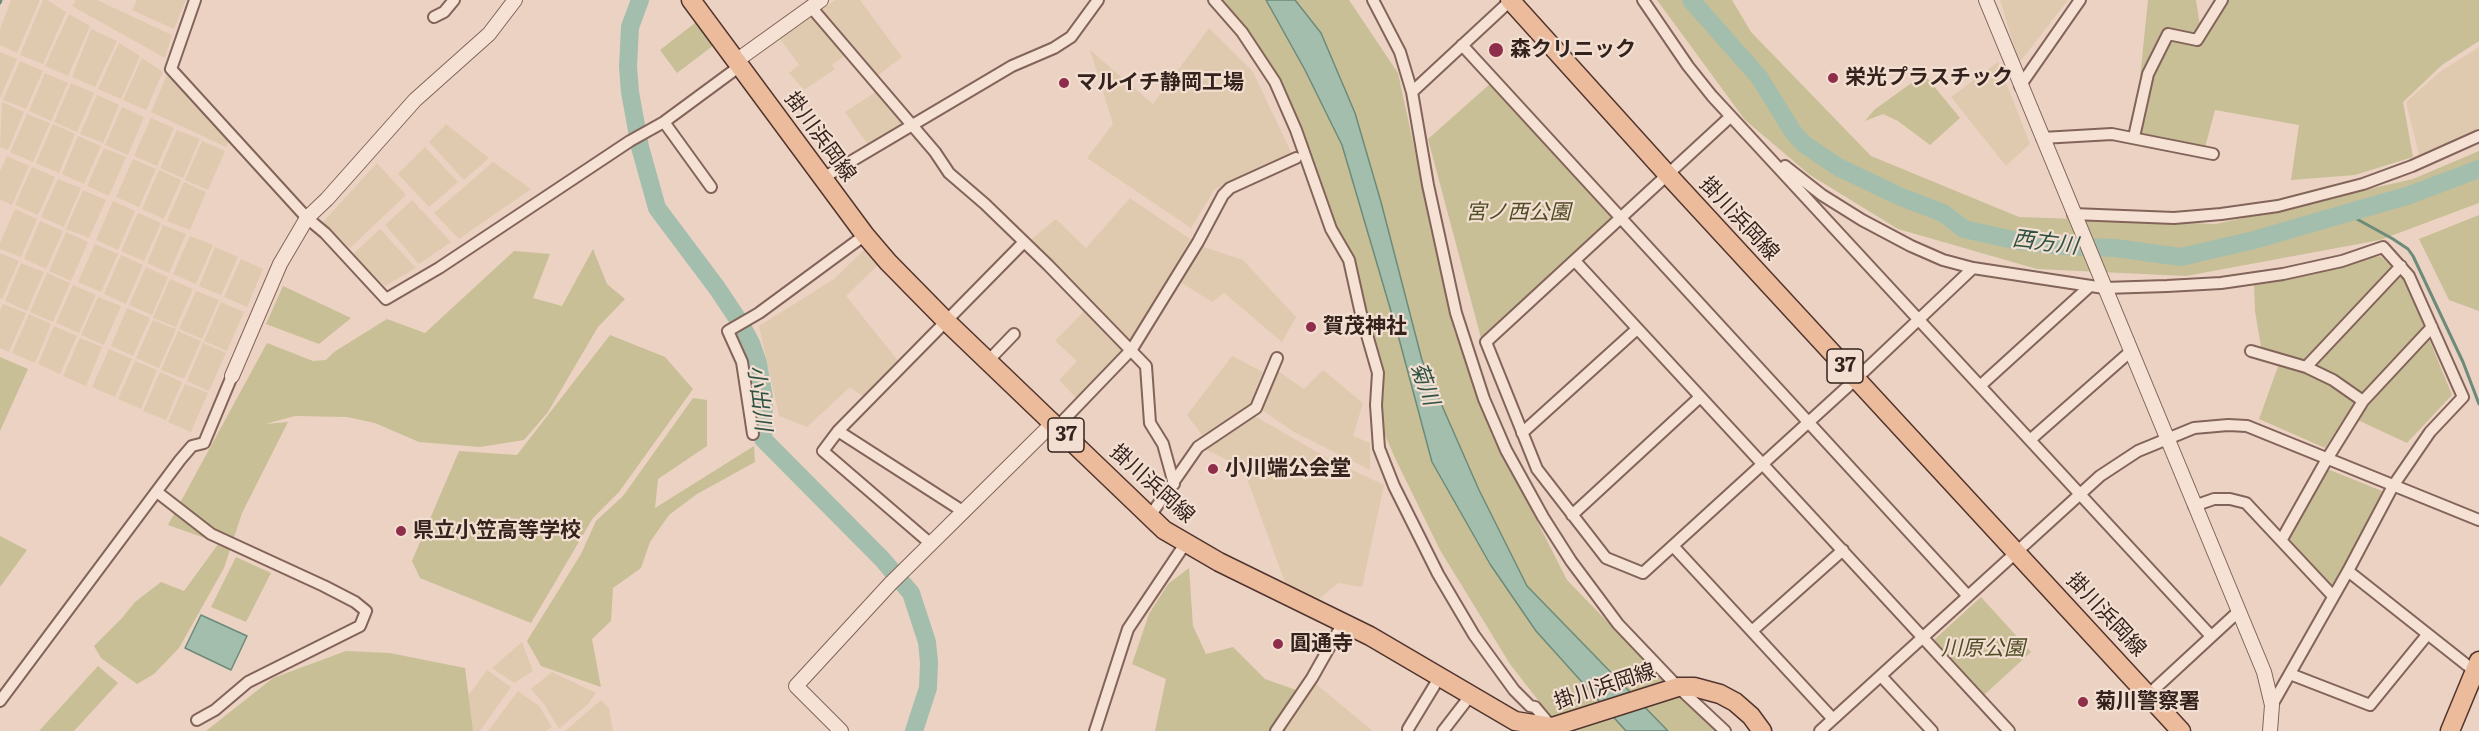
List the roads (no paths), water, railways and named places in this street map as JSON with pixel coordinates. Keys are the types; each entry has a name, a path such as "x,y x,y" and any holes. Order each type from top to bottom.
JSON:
{"main road":[{"name":"掛川浜岡線","path":"691,0 865,235 946,321 1150,516 1185,544 1370,636 1515,722 1553,728 1676,688 1702,689 1720,694 1735,702 1751,716 1762,731"},
{"name":"掛川浜岡線","path":"1510,0 2179,730"},
{"path":"2450,731 2478,669"}],"street":[{"path":"195,0 171,69 307,218 325,233 386,299 439,268 630,141 664,122 816,4 935,152 949,173 1024,242 1146,366 1150,423 1163,444 1174,484"},
{"path":"434,17 444,12 454,0"},
{"path":"823,178 1012,66 1054,48 1071,37 1098,0"},
{"path":"1214,0 1242,32 1275,82 1296,130 1330,229 1349,261 1378,373 1376,405 1379,448 1394,486 1438,574 1474,635 1514,690 1530,706 1535,707 1553,728"},
{"path":"1373,0 1400,51 1412,92 1428,185 1456,313 1484,399 1506,450 1543,517 1571,561 1618,624 1676,688 1725,731"},
{"path":"1412,92 1510,0"},
{"path":"1643,0 1653,11 1688,66 1731,117 2211,636"},
{"path":"1986,0 2074,217 2098,284 2131,351 2264,672 2272,705 2270,731"},
{"path":"2020,86 2080,0"},
{"path":"2134,137 2148,74 2168,34 2197,40 2222,0"},
{"path":"0,701 192,446 204,443 280,264 307,218 327,199 415,100 489,34 510,2"},
{"path":"1462,45 1968,596"},
{"path":"1731,117 1486,342 1537,469 1606,558 1643,573 1809,423 1974,268"},
{"path":"664,122 711,187"},
{"path":"2042,138 2112,134 2213,154"},
{"path":"2074,217 2174,218 2278,206 2363,184 2412,166 2479,136"},
{"path":"1758,145 1822,195 1862,220 1943,260 1974,268 2098,284 2221,283 2342,261 2383,247 2401,266 2409,276 2463,397 2430,432 2393,486 2348,572 2272,705"},
{"path":"841,731 796,686 901,573 1132,350 1223,195 1230,188 1296,158"},
{"path":"753,434 742,362 728,331 747,320 865,235"},
{"path":"931,544 822,451 838,431 1024,242"},
{"path":"1575,261 2009,731"},
{"path":"2306,367 2401,266"},
{"path":"1980,386 2098,284"},
{"path":"2282,539 2363,401 2432,327"},
{"path":"1522,433 1637,329"},
{"path":"988,361 1014,334"},
{"path":"2030,440 2131,351"},
{"path":"2251,351 2306,367 2332,380 2363,401"},
{"path":"1150,516 1198,447 1256,408 1277,358"},
{"path":"1572,515 1700,397"},
{"path":"1820,731 2111,467 2138,451 2194,428 2247,426 2479,520"},
{"path":"838,431 964,512"},
{"path":"157,492 211,534 324,586 366,610 360,626 248,682 215,710 197,720"},
{"path":"2194,506 2214,499 2230,499 2246,503 2334,596"},
{"path":"1095,731 1128,629 1185,544"},
{"path":"1673,546 1833,719"},
{"path":"1752,632 1843,550"},
{"path":"2348,572 2427,635 2478,669"},
{"path":"2148,695 2239,612"},
{"path":"1276,731 1312,678 1343,622"},
{"path":"2290,674 2370,705 2427,635"},
{"path":"1881,676 1932,731"},
{"path":"1408,729 1439,678"},
{"path":"1443,731 1470,696"}],"water":[{"name":"菊川","path":"1266,0 1295,0 1321,33 1355,113 1422,360 1479,490 1527,586 1668,731 1626,731 1536,631 1490,564 1432,462 1398,335 1342,145 1305,70"},
{"path":"201,615 247,636 231,670 185,648"}],"waterway":[{"name":"小出川","path":"640,0 630,27 628,67 630,92 640,147 657,208 717,288 751,343 758,363 764,398 763,439 882,559 911,593 927,642 929,662 928,688 914,731"},
{"name":"西方川","path":"1691,0 1759,77 1793,132 1804,144 1838,167 1901,197 1943,213 1964,229 2013,240 2059,246 2115,248 2181,257 2254,240 2407,196 2479,169"},
{"path":"2346,213 2393,239 2408,249 2413,256 2463,362 2479,404"}],"place":[{"name":"森クリニック","path":"1496,50"},
{"name":"栄光プラスチック","path":"1833,78"},
{"name":"マルイチ静岡工場","path":"1064,83"},
{"name":"賀茂神社","path":"1311,327"},
{"name":"小川端公会堂","path":"1213,469"},
{"name":"県立小笠高等学校","path":"401,531"},
{"name":"圓通寺","path":"1278,644"},
{"name":"菊川警察署","path":"2083,702"}],"park label":[{"name":"宮ノ西公園","path":"1518,213"},
{"name":"川原公園","path":"1983,649"}]}
